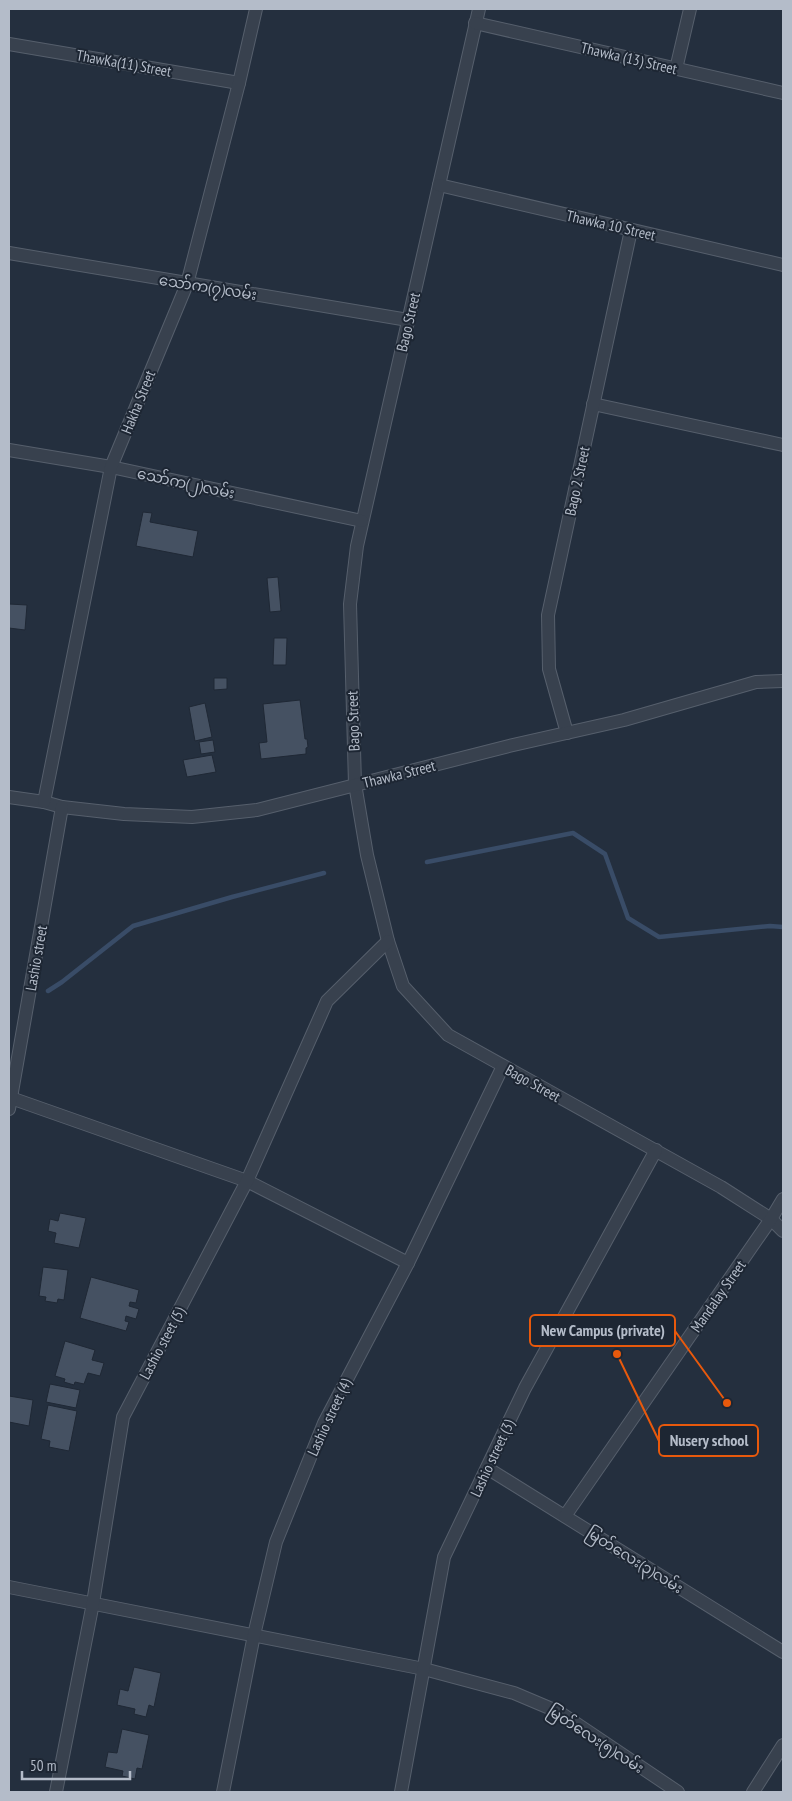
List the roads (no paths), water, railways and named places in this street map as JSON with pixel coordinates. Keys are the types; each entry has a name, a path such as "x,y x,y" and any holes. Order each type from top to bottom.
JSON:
{"street":[{"name":"Hakha Street","path":"44,802 112,467 187,284 239,83 256,9"},
{"name":"Bago Street","path":"479,9 362,521 350,604 356,784 367,855 388,940 403,986 448,1035 721,1187 771,1219 783,1230"},
{"path":"676,69 690,9"},
{"name":"Thawka (13) Street","path":"475,23 783,93"},
{"name":"ThawKa(11) Street","path":"9,44 239,83"},
{"name":"Thawka 10 Street","path":"439,185 783,266"},
{"name":"Bago 2 Street","path":"567,733 549,669 548,615 631,230"},
{"name":"သော်က(၇)လမ်း","path":"9,254 408,320"},
{"path":"593,404 783,445"},
{"name":"သော်က(၂)လမ်း","path":"9,450 112,467 362,521"},
{"name":"Thawka Street","path":"9,797 44,802 62,807 124,814 192,817 257,810 356,784 624,720 756,682 783,681"},
{"name":"Lashio street","path":"10,1103 62,807"},
{"name":"Lashio steet (5)","path":"56,1792 93,1603 123,1417 248,1181 326,1001 388,940"},
{"name":"Lashio street (4)","path":"223,1792 254,1635 276,1542 324,1423 408,1263 503,1066"},
{"path":"10,1103 248,1181 408,1263"},
{"name":"Lashio street (3)","path":"401,1792 444,1557 525,1388 656,1150"},
{"name":"Mandalay Street","path":"565,1516 783,1199"},
{"name":"မြတ်လေး(၃)လမ်း","path":"487,1468 783,1652"},
{"name":"မြတ်လေး(၅)လမ်း","path":"9,1587 424,1669 514,1693 559,1712 678,1792"},
{"path":"752,1792 783,1745"}],"waterway":[{"path":"427,862 573,833 605,854 628,918 659,937 770,926 783,927"},
{"path":"48,991 133,926 324,873"}],"place":[{"name":"Nusery school","path":"617,1354"},
{"name":"New Campus (private)","path":"727,1403"}]}
